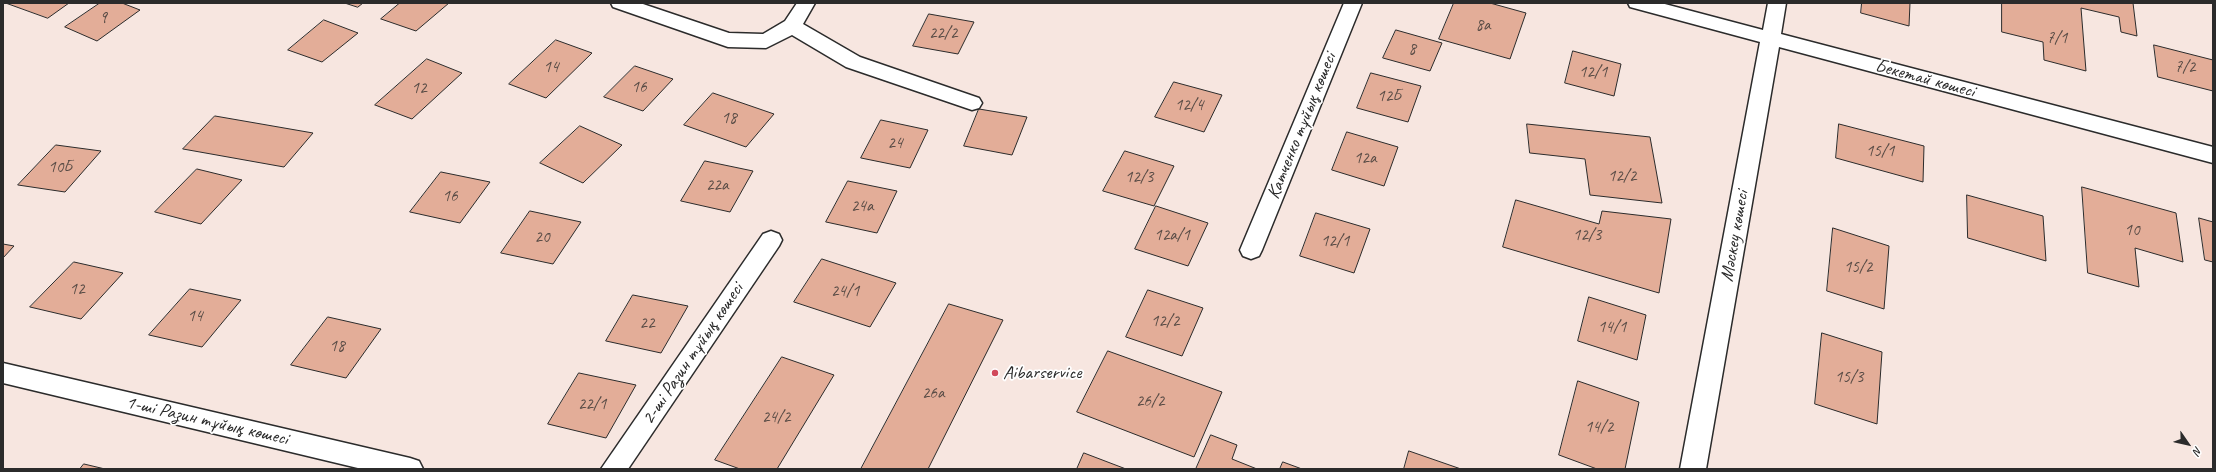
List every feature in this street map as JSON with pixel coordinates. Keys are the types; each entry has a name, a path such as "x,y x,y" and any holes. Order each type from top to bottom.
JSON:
{"street":[{"path":"620,3 728,40 766,40 792,26 806,3"},
{"name":"Катченко тұйық көшесі","path":"1251,250 1353,3"},
{"name":"Бекетай көшесі","path":"1637,3 2213,155"},
{"name":"Мәскеу көшесі","path":"1693,469 1777,3"},
{"path":"792,26 853,62 972,103"},
{"name":"2-ші Разин тұйық көшесі","path":"614,469 771,240"},
{"name":"1-ші Разин тұйық көшесі","path":"3,372 410,469"}],"building":[{"path":"6,3 69,3 48,18"},
{"path":"100,3 122,3 140,10 97,41 65,27"},
{"path":"345,3 363,3 358,7"},
{"path":"400,3 449,3 416,31 381,19"},
{"path":"1454,3 1490,3 1526,13 1510,59 1439,39"},
{"path":"1862,3 1910,3 1909,26 1861,13"},
{"path":"2002,3 2133,3 2137,36 2121,32 2119,17 2081,8 2086,71 2044,60 2043,42 2002,32"},
{"path":"929,14 974,22 958,54 913,46"},
{"path":"324,20 358,33 322,62 288,50"},
{"path":"1396,30 1442,43 1430,71 1383,58"},
{"path":"556,40 592,53 546,98 509,84"},
{"path":"2154,45 2213,60 2213,91 2158,77"},
{"path":"1573,51 1621,64 1614,96 1565,83"},
{"path":"427,59 462,73 412,119 375,105"},
{"path":"635,66 673,79 643,111 604,97"},
{"path":"1371,73 1421,86 1408,122 1357,108"},
{"path":"1174,82 1222,95 1204,132 1155,117"},
{"path":"713,93 774,114 746,147 684,125"},
{"path":"979,109 1027,117 1012,155 964,146"},
{"path":"215,116 313,133 284,167 183,149"},
{"path":"881,120 928,130 910,168 861,158"},
{"path":"1527,124 1650,137 1662,203 1590,195 1585,159 1530,153"},
{"path":"1839,124 1924,146 1923,182 1836,158"},
{"path":"580,126 622,145 583,183 540,163"},
{"path":"1347,132 1398,147 1384,186 1332,170"},
{"path":"56,145 101,151 65,192 18,185"},
{"path":"1125,151 1174,166 1154,206 1103,191"},
{"path":"705,161 753,171 730,212 681,201"},
{"path":"197,169 242,180 201,224 155,212"},
{"path":"441,172 490,182 460,223 410,212"},
{"path":"848,181 897,191 877,233 826,222"},
{"path":"2082,187 2176,213 2183,262 2135,248 2139,287 2088,273"},
{"path":"1967,195 2043,216 2046,261 1968,238"},
{"path":"1516,200 1599,224 1602,211 1671,219 1659,293 1503,247"},
{"path":"1156,206 1208,223 1188,266 1135,249"},
{"path":"530,211 581,222 553,264 501,253"},
{"path":"1316,213 1370,229 1354,273 1300,256"},
{"path":"2199,218 2213,222 2213,262 2205,260"},
{"path":"1833,228 1889,246 1884,309 1827,291"},
{"path":"3,244 14,246 3,258"},
{"path":"822,259 896,283 870,327 794,302"},
{"path":"74,262 123,273 81,319 30,307"},
{"path":"190,289 241,300 202,347 149,335"},
{"path":"1148,290 1203,308 1182,356 1126,337"},
{"path":"633,295 688,306 661,353 606,341"},
{"path":"1589,297 1646,315 1637,360 1578,341"},
{"path":"949,304 1003,320 928,469 861,469"},
{"path":"328,317 381,329 346,378 291,365"},
{"path":"1822,333 1882,352 1877,424 1815,404"},
{"path":"1108,351 1222,392 1194,457 1077,412"},
{"path":"782,357 834,375 777,469 740,469 715,460"},
{"path":"579,373 636,385 606,438 548,424"},
{"path":"1578,381 1639,402 1625,469 1597,469 1559,455"},
{"path":"1211,435 1237,445 1232,459 1257,469 1196,469"},
{"path":"1409,451 1461,469 1404,469"},
{"path":"1084,453 1126,469 1077,469"},
{"path":"1283,462 1302,469 1280,469"},
{"path":"84,464 105,469 80,469"}],"place":[{"name":"Aibarservice","path":"995,373"}]}
